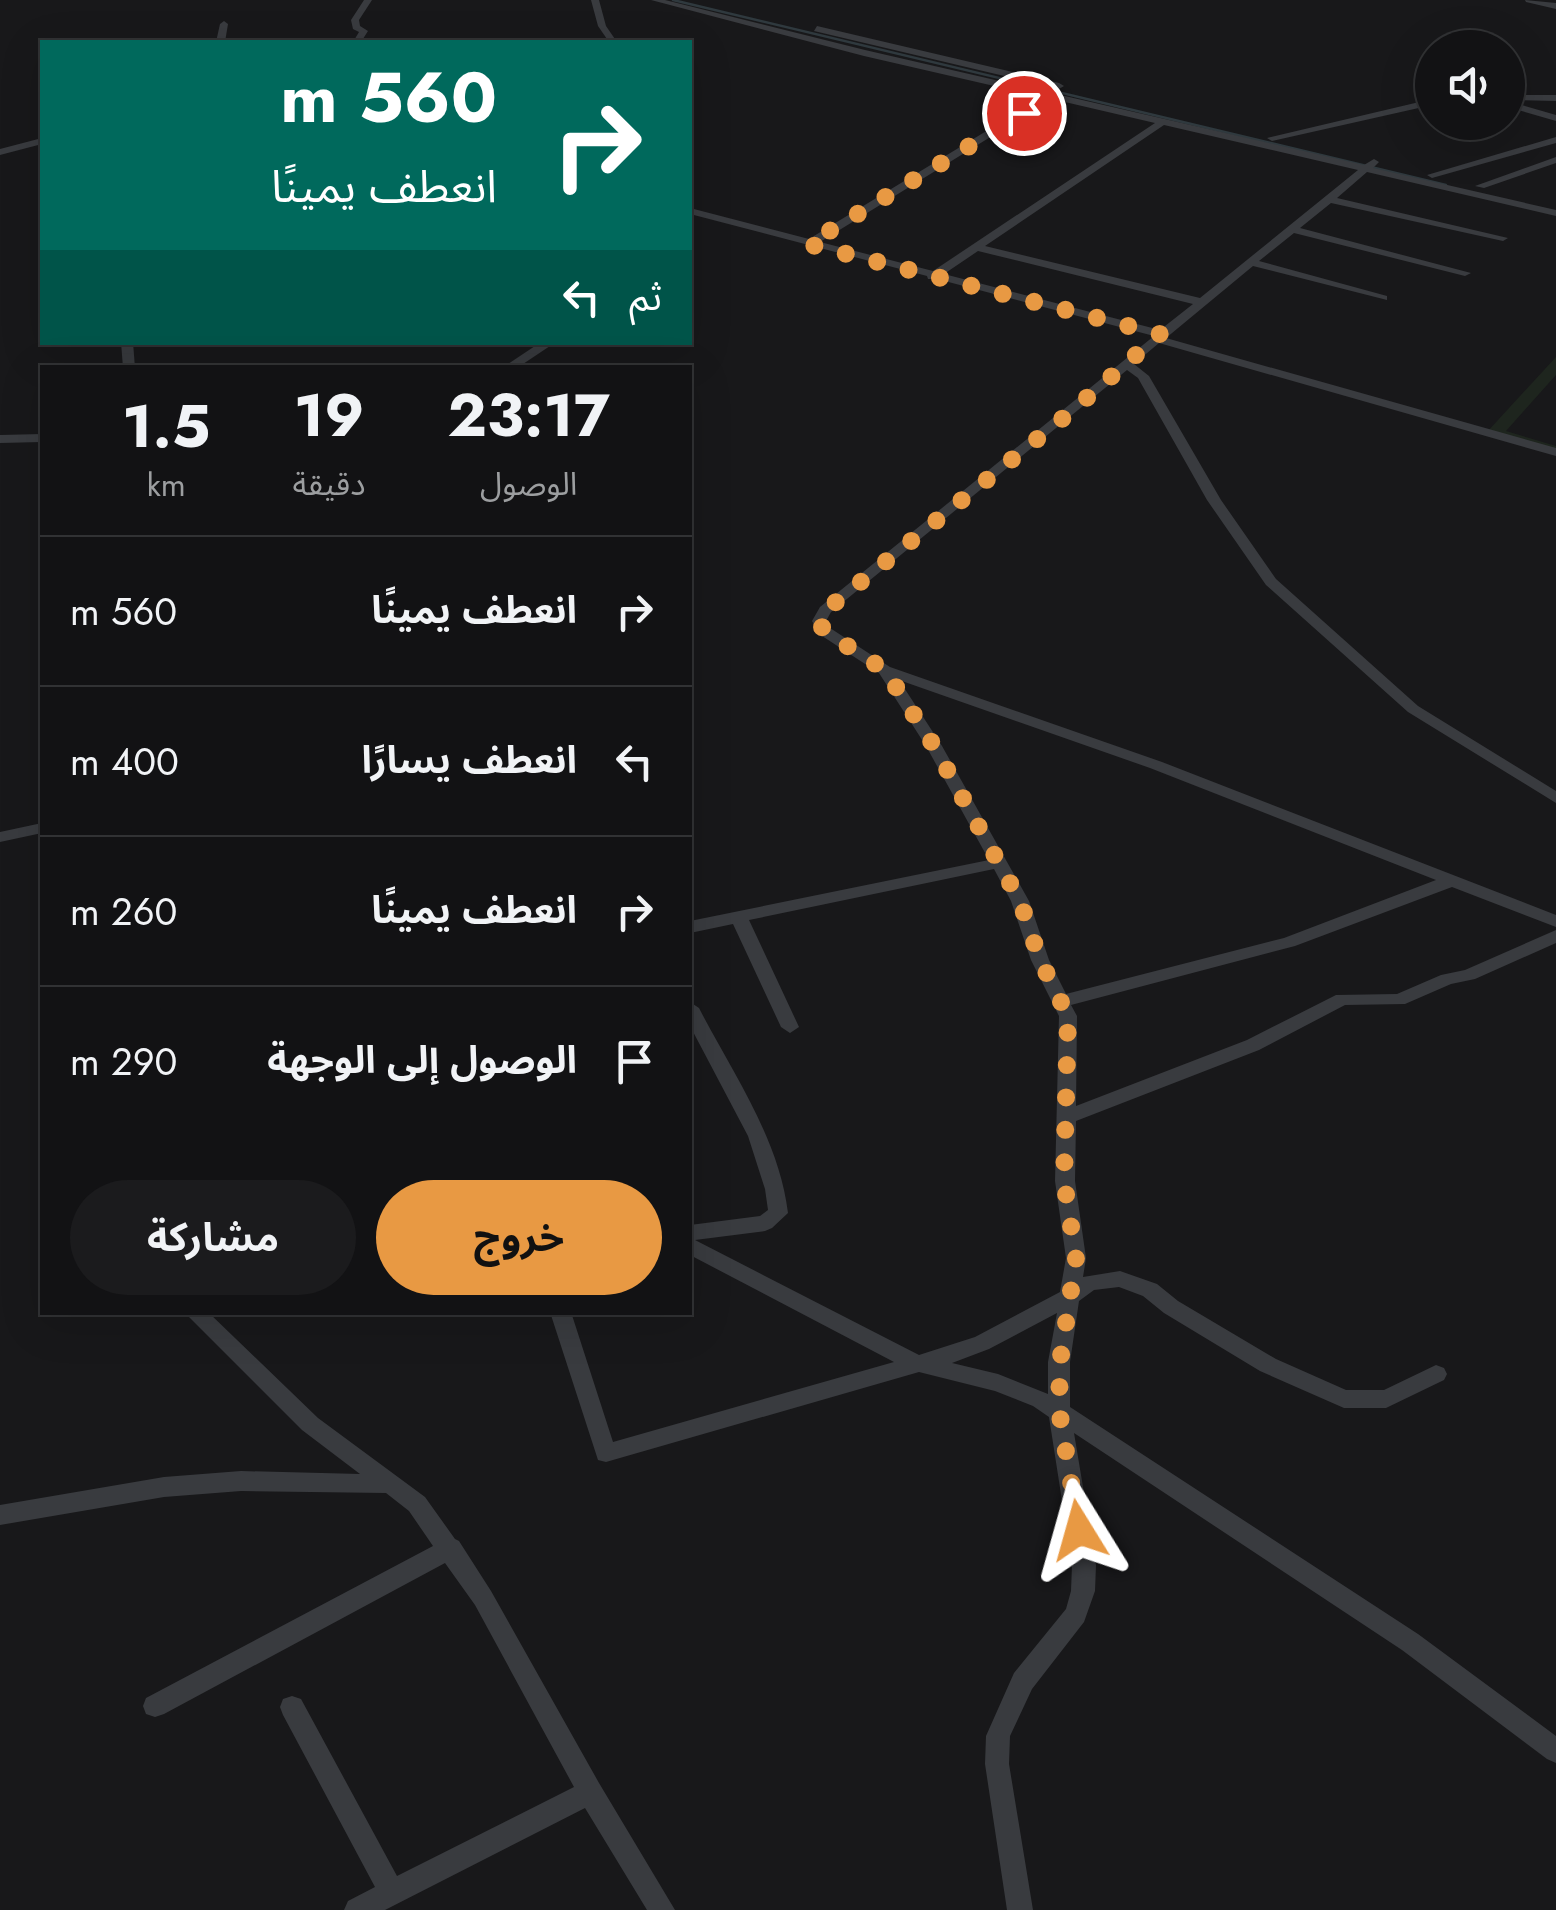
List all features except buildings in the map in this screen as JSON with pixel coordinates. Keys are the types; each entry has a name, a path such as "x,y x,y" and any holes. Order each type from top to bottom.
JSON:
{"street":[{"path":"358,40 364,31 356,26 355,20 368,0"},
{"path":"595,0 602,26 612,40"},
{"path":"655,0 1163,122 1556,204"},
{"path":"696,0 1272,138 1556,213"},
{"path":"1529,0 1556,6"},
{"path":"220,40 224,24"},
{"path":"808,244 1052,95"},
{"path":"1525,99 1556,101"},
{"path":"1272,138 1415,105"},
{"path":"1525,107 1556,118"},
{"path":"932,276 1163,122"},
{"path":"1432,176 1556,140"},
{"path":"0,152 40,142"},
{"path":"1480,186 1556,160"},
{"path":"1370,165 821,615 819,621 824,631 885,670 1156,765 1556,921"},
{"path":"1329,199 1503,238"},
{"path":"692,212 1158,337 1556,452"},
{"path":"1292,228 1465,273"},
{"path":"976,248 1201,302"},
{"path":"1250,262 1383,298"},
{"path":"513,365 545,345"},
{"path":"1127,364 1143,376 1214,500 1271,582 1413,709 1556,798"},
{"path":"0,439 40,438"},
{"path":"885,670 962,794 1020,901 1040,960 1062,1002 1070,1038 1064,1181 1076,1258 1060,1362 1059,1410 1077,1512 1083,1592 1076,1614 1023,1681 1006,1710 998,1736 997,1764 1020,1910"},
{"path":"0,837 40,828"},
{"path":"692,927 999,863"},
{"path":"1062,1002 1290,942 1454,880"},
{"path":"739,917 790,1027"},
{"path":"1067,1117 1253,1045 1342,999 1399,1000 1447,979 1469,975 1556,936"},
{"path":"692,1012 762,1145 778,1197 778,1213 771,1220 692,1232"},
{"path":"692,1247 914,1362 998,1383 1059,1410 1410,1642 1556,1752"},
{"path":"561,1315 606,1453 982,1343 1089,1283 1105,1278 1135,1282 1268,1365 1344,1399 1386,1400 1436,1374"},
{"path":"197,1315 310,1424 417,1504 483,1598 590,1792 662,1910"},
{"path":"0,1516 164,1487 277,1480 392,1484"},
{"path":"155,1706 451,1548"},
{"path":"292,1707 392,1892"},
{"path":"357,1910 590,1792"}],"shaded area":[{"path":"1556,357 1556,375 1506,431 1556,446 1556,451 1487,432"}],"waterway":[{"path":"673,0 1446,185"}],"route":[{"path":"1024,113 808,244 1160,334 999,472 925,526 826,610 819,621 824,631 885,670 934,746 1020,901 1040,960 1068,1016 1064,1181 1076,1258 1060,1362 1059,1410 1079,1530"}]}
